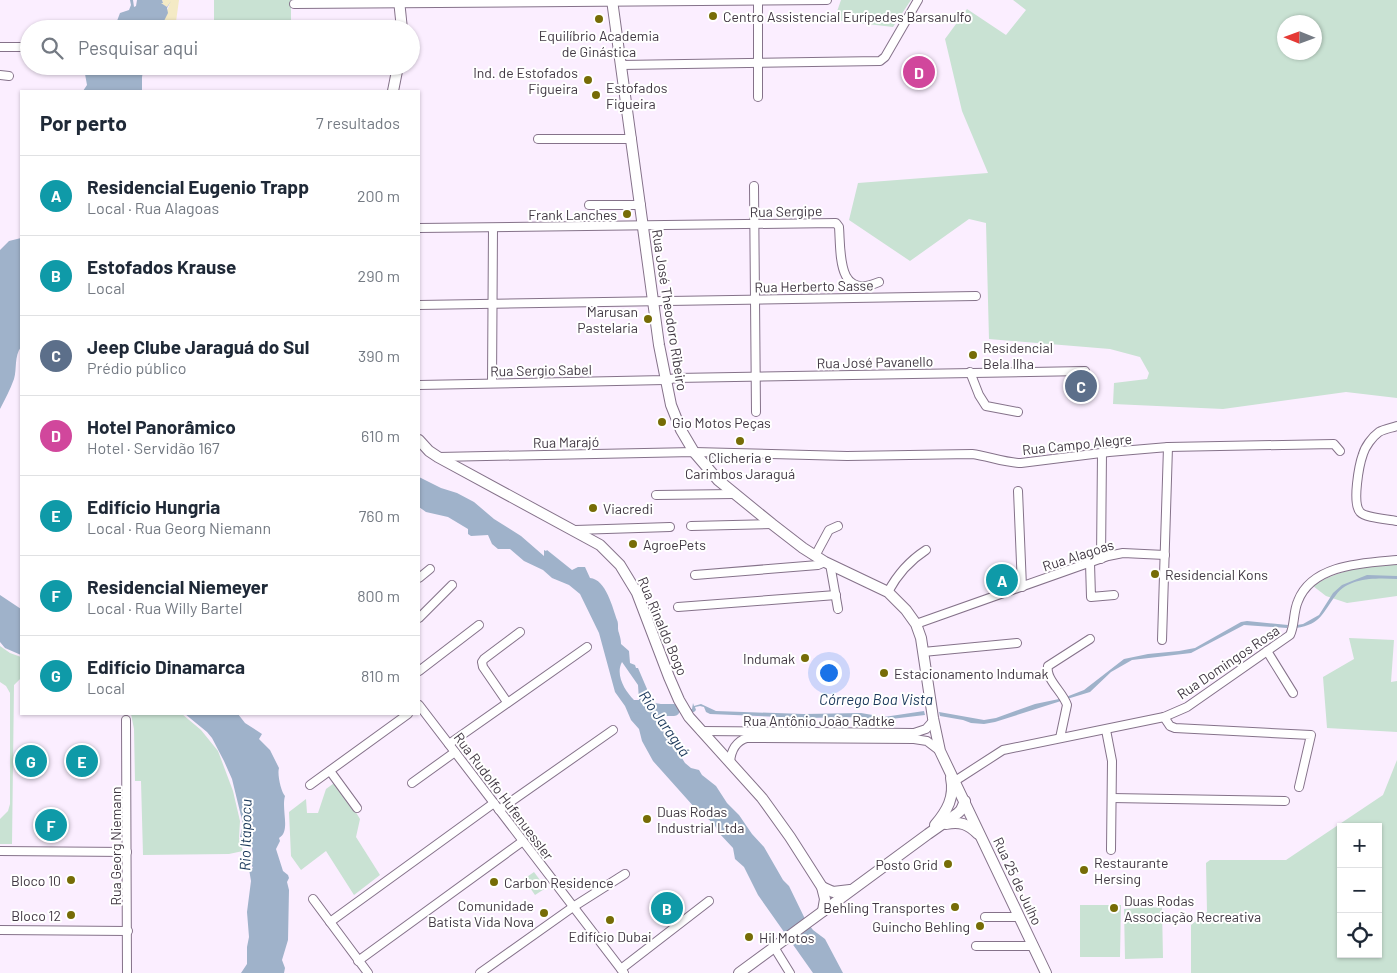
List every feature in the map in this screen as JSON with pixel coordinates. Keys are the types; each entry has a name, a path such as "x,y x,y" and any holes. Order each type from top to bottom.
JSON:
{"main road":[{"name":"Rua José Theodoro Ribeiro","path":"612,1 665,380 681,430 694,452 734,494 815,556 888,592 906,610 916,624 921,638 932,717 940,751 965,801"},
{"path":"399,2 401,20"},
{"path":"392,90 396,75"},
{"name":"Rua Rinaldo Bogo","path":"420,441 438,456 575,530 600,545 610,554 628,577 637,593 679,700 689,716 762,798 822,887"},
{"path":"928,834 951,801 953,788 948,768"},
{"path":"739,973 961,810 965,801"},
{"name":"Rua 25 de Julho","path":"965,801 1046,973"},
{"path":"942,824 956,822 964,824 983,839"},
{"path":"822,887 833,892 851,890"},
{"path":"820,913 825,899 822,887"}],"street":[{"path":"758,0 758,97"},
{"path":"294,4 828,0"},
{"path":"620,65 880,61 885,56 918,0"},
{"path":"0,47 20,47"},
{"path":"538,138 632,139"},
{"path":"754,186 756,412"},
{"path":"589,205 641,205"},
{"name":"Rua Sergipe","path":"420,228 837,224 842,265 846,278 852,284 860,286 879,282"},
{"path":"492,228 492,384"},
{"name":"Rua Herberto Sasse","path":"420,305 976,296"},
{"name":"Rua José Pavanello","path":"665,380 676,378 756,376 1085,371"},
{"path":"970,372 979,395 986,406 1018,412"},
{"name":"Rua Sergio Sabel","path":"420,385 665,380"},
{"path":"1397,426 1378,432 1363,454 1356,502 1358,510 1362,514 1397,521"},
{"name":"Rua Campo Alegre","path":"694,452 847,456 972,454 1021,463 1168,447 1334,444 1340,451"},
{"path":"1162,640 1168,447"},
{"name":"Rua Marajó","path":"438,456 694,452"},
{"path":"1101,559 1102,453"},
{"path":"1018,491 1022,587"},
{"path":"656,495 734,494"},
{"path":"691,526 772,524"},
{"path":"575,530 670,526"},
{"path":"815,556 829,530 838,526"},
{"path":"888,592 896,577 914,558 926,550"},
{"name":"Rua Alagoas","path":"916,624 1101,559 1123,553 1165,556"},
{"name":"Rua Domingos Rosa","path":"955,781 1004,750 1164,717 1187,707 1291,633 1298,601 1303,591 1317,578 1342,567 1397,560"},
{"path":"695,575 828,563 838,609"},
{"path":"1090,563 1091,597 1114,595"},
{"path":"420,577 430,569"},
{"path":"420,617 452,585"},
{"path":"678,607 836,595"},
{"path":"420,670 479,625"},
{"path":"507,702 483,667 482,662 520,632"},
{"path":"1060,738 1067,704 1066,699 1047,673 1048,666 1090,639"},
{"path":"923,652 1017,643"},
{"path":"449,744 587,646"},
{"path":"1267,651 1293,693"},
{"name":"Rua Rudolfo Hufenuessler","path":"420,706 622,971"},
{"path":"310,785 407,715"},
{"name":"Rua Antônio João Radtke","path":"701,731 914,732 926,729 932,717"},
{"path":"1164,717 1170,726 1175,728 1311,735 1299,787"},
{"name":"Rua Georg Niemann","path":"126,720 128,973"},
{"path":"499,810 613,730"},
{"path":"1106,730 1112,762 1111,850"},
{"name":"Rua Antônio João Radtke","path":"730,762 733,749 738,742 747,738 914,739 927,741 940,751"},
{"path":"412,783 455,752"},
{"path":"330,772 357,808"},
{"path":"1112,798 1285,800"},
{"path":"330,922 494,802"},
{"path":"358,960 523,841"},
{"path":"0,851 127,852"},
{"path":"480,973 625,874"},
{"path":"313,900 368,973"},
{"path":"622,971 709,901"},
{"path":"985,917 1019,917"},
{"path":"0,930 128,931"},
{"path":"778,944 790,973"},
{"path":"976,946 1033,946"}],"green space":[{"path":"214,0 291,0 291,20 214,20"},
{"path":"841,0 911,0 893,27 834,20"},
{"path":"1013,0 1397,0 1397,398 1346,392 1223,409 1113,404 1114,383 1147,379 1149,373 1140,357 1110,349 989,339 986,223 969,219 910,261 849,220 858,183 988,173 962,111 945,39 967,9 1006,35 1026,10"},
{"path":"1397,562 1397,596 1347,603 1326,596 1313,586 1342,572"},
{"path":"1349,638 1394,640 1391,682 1397,681 1397,732 1327,728 1323,677 1354,659"},
{"path":"0,646 20,657 20,679 14,685 12,844 0,844 0,819 8,811 10,804 10,693 6,686 0,682"},
{"path":"131,715 183,715 201,730 218,751 233,791 240,821 239,838 243,851 229,854 143,855 141,781 135,781 134,729"},
{"path":"1397,760 1397,973 1191,973 1191,925 1207,912 1206,863 1210,860 1286,860 1337,826 1337,958 1382,958 1382,823 1341,823 1383,795"},
{"path":"337,781 360,819 356,837 380,875 354,895 326,851 301,870 291,856 289,812 306,799 307,813 318,813 326,789"},
{"path":"534,872 546,888 535,895 524,879"},
{"path":"1080,905 1121,905 1120,957 1080,957"},
{"path":"1138,906 1162,908 1163,958 1125,959 1124,909 1138,908"}],"sand":[{"path":"162,0 179,0 176,20 163,20 170,3 167,7 160,3 163,3"}],"water":[{"path":"130,0 133,0 134,7 137,0 162,0 163,3 161,3 167,7 171,1 167,8 168,13 164,20 117,20 120,13 129,10"},
{"path":"85,75 142,75 142,90 84,90 87,85"},
{"path":"20,238 20,349 17,354 14,379 0,409 0,250 9,241"},
{"path":"420,478 474,502 494,519 521,536 544,556 544,550 547,550 572,570 578,567 585,567 590,578 600,583 608,595 618,622 621,644 629,651 630,663 638,668 647,689 646,696 650,708 662,730 685,763 691,768 699,770 702,775 716,786 727,803 764,847 783,880 789,886 806,921 813,930 825,939 843,973 813,973 758,895 744,867 735,859 733,848 719,833 714,824 695,808 653,761 642,741 639,729 631,720 625,706 615,692 599,633 580,594 569,585 552,578 543,570 524,561 510,549 498,549 492,544 488,535 471,536 468,534 468,529 448,517 426,512 420,508","holes":["622,662 638,685 639,700 634,700 624,687 620,677"]},
{"path":"1367,575 1397,576 1397,579 1364,580 1348,585 1336,595 1316,621 1296,628 1297,625 1303,624 1319,615 1333,593 1342,585"},
{"path":"0,595 20,608 20,655 5,648 0,642"},
{"path":"1241,622 1288,625 1287,628 1244,625 1191,653 1132,660 1111,672 1090,692 1067,699 1066,697 1084,690 1124,659 1195,648"},
{"path":"1059,699 1061,701 984,724 940,716 939,712 984,720 996,718 1035,704"},
{"path":"693,703 694,706 701,704 716,711 804,714 861,713 884,717 924,711 925,715 874,721 864,717 803,718 710,714 706,712 704,707 700,706 695,707 696,710 694,712 674,711 673,708 692,709"},
{"name":"Rio Itapocu","path":"186,715 239,715 245,723 262,734 259,739 270,750 279,768 280,783 285,796 285,826 276,849 283,871 289,878 287,882 289,890 288,940 282,960 285,968 284,973 241,973 247,964 249,937 247,912 251,881 249,869 253,868 251,864 253,857 250,832 248,831 244,837 240,837 243,824 232,779 212,738"}],"waterway":[{"name":"Córrego Boa Vista","path":"634,706 674,710"}],"place":[{"name":"Centro Assistencial Eurípedes Barsanulfo","path":"713,16"},
{"name":"Equilíbrio Academia de Ginástica","path":"599,19"},
{"name":"Hotel Panorâmico","path":"919,72"},
{"name":"Ind. de Estofados Figueira","path":"588,80"},
{"name":"Estofados Figueira","path":"596,95"},
{"name":"Frank Lanches","path":"627,214"},
{"name":"Marusan Pastelaria","path":"648,319"},
{"name":"Residencial Bela Ilha","path":"973,355"},
{"name":"Jeep Clube Jaraguá do Sul","path":"1081,386"},
{"name":"Gio Motos Peças","path":"662,422"},
{"name":"Clicheria e Carimbos Jaraguá","path":"740,441"},
{"name":"Viacredi","path":"593,508"},
{"name":"AgroePets","path":"633,544"},
{"name":"Residencial Kons","path":"1155,574"},
{"name":"Residencial Eugenio Trapp","path":"1002,580"},
{"name":"Indumak","path":"805,658"},
{"name":"Estacionamento Indumak","path":"884,673"},
{"name":"Edifício Dinamarca","path":"31,761"},
{"name":"Edifício Hungria","path":"82,761"},
{"name":"Duas Rodas Industrial Ltda","path":"647,819"},
{"name":"Residencial Niemeyer","path":"51,825"},
{"name":"Posto Grid","path":"948,864"},
{"name":"Restaurante Hersing","path":"1084,870"},
{"name":"Bloco 10","path":"71,880"},
{"name":"Carbon Residence","path":"494,882"},
{"name":"Behling Transportes","path":"955,907"},
{"name":"Estofados Krause","path":"667,908"},
{"name":"Duas Rodas Associação Recreativa","path":"1114,908"},
{"name":"Comunidade Batista Vida Nova","path":"544,913"},
{"name":"Bloco 12","path":"71,915"},
{"name":"Edifício Dubai","path":"610,920"},
{"name":"Guincho Behling","path":"980,926"},
{"name":"Hil Motos","path":"749,937"}],"water label":[{"name":"Rio Jaraguá","path":"665,723"}]}
